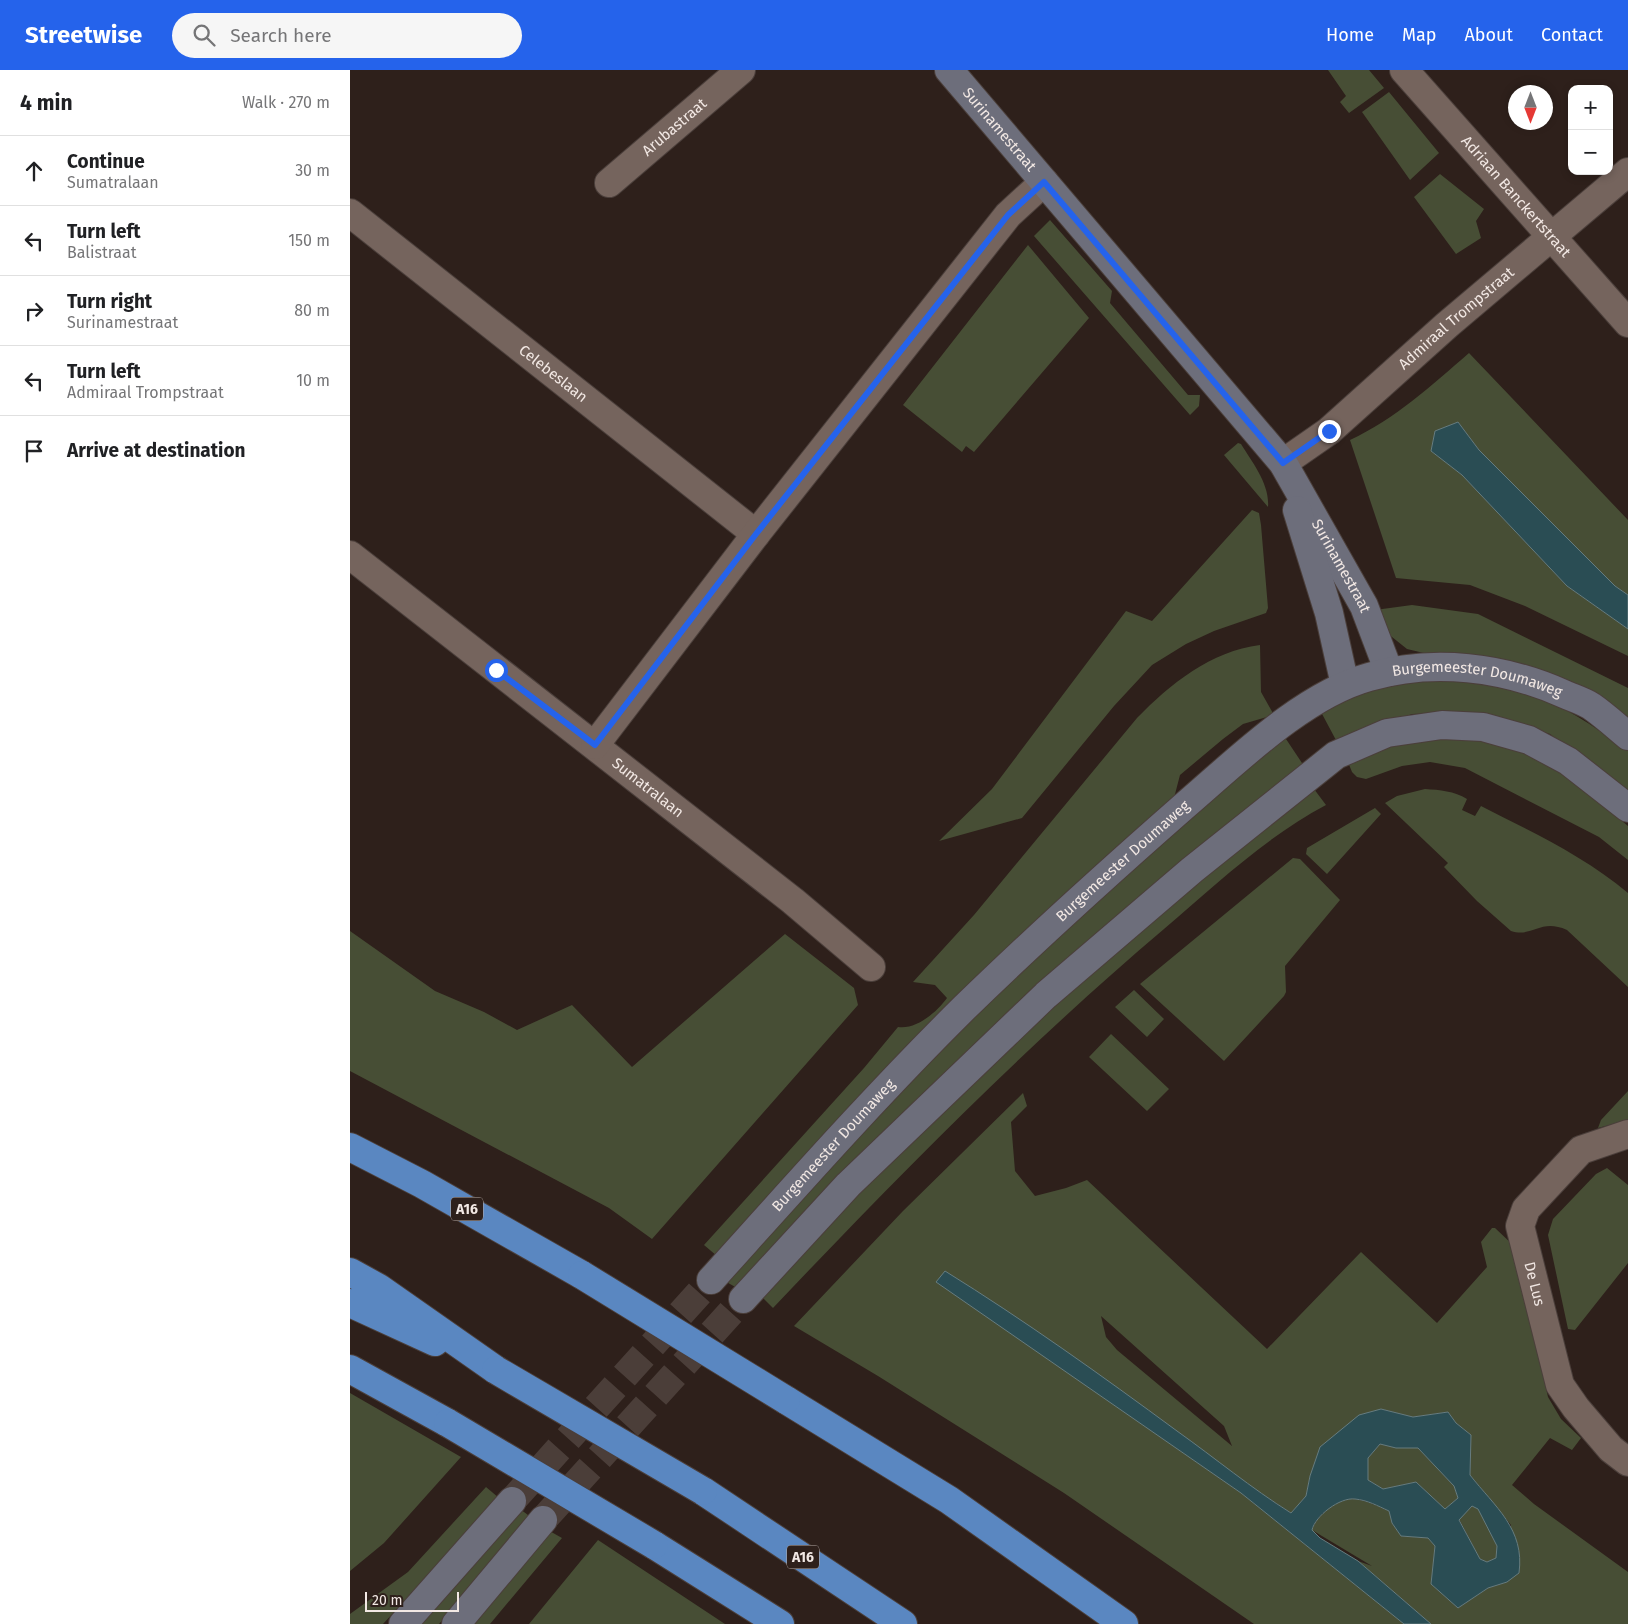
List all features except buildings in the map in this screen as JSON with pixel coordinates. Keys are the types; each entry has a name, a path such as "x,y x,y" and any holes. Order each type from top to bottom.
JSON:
{"highway":[{"name":"A16","path":"350,1147 422,1184 582,1275 949,1500 1124,1624"},
{"name":"A16","path":"350,1272 379,1288 496,1370 703,1491 903,1624"},
{"name":"A16","path":"350,1304 496,1370"},
{"path":"350,1369 448,1423 654,1545 780,1624"}],"main road":[{"name":"Surinamestraat","path":"949,70 1283,463 1364,606 1389,672"},
{"name":"Surinamestraat","path":"1283,463 1329,613 1345,685"},
{"name":"Burgemeester Doumaweg","path":"711,1280 850,1125 964,1008 1063,914 1211,783 1305,707 1345,685 1389,672 1437,666 1465,668 1493,671 1541,683 1590,705 1628,736"},
{"path":"743,1299 848,1185 1046,995 1192,870 1336,755 1387,733 1442,724 1483,727 1529,740 1568,761 1628,808"},
{"path":"402,1624 512,1501"},
{"path":"456,1624 543,1520"}],"street":[{"name":"Arubastraat","path":"609,183 741,70"},
{"name":"Adriaan Banckertstraat","path":"1404,70 1628,323"},
{"name":"Admiraal Trompstraat","path":"1283,463 1329,431 1550,237 1628,172"},
{"path":"595,745 756,534 1008,215 1044,182"},
{"name":"Celebeslaan","path":"350,212 756,534"},
{"name":"Sumatralaan","path":"350,555 595,745 792,901 871,967"},
{"name":"De Lus","path":"1628,1134 1581,1150 1526,1209 1520,1226 1560,1384 1576,1408 1611,1449 1628,1462"}],"green space":[{"path":"1328,70 1369,70 1384,88 1349,113 1340,102 1346,96"},
{"path":"1389,92 1439,153 1410,180 1362,112"},
{"path":"1440,174 1484,209 1476,221 1481,238 1456,254 1414,197"},
{"path":"1050,220 1112,291 1110,303 1188,395 1200,395 1199,406 1190,415 1034,236"},
{"path":"1028,245 1089,318 974,452 966,446 962,452 903,405"},
{"path":"1469,353 1628,520 1628,595 1615,586 1479,450 1458,422 1431,451 1462,475 1567,586 1628,629 1628,656 1525,606 1470,585 1396,578 1350,440 1397,412"},
{"path":"1238,443 1241,444 1263,482 1268,498 1268,507 1224,455"},
{"path":"1252,510 1259,513 1261,525 1268,608 1266,613 1214,631 1186,644 1152,665 1114,706 1022,818 939,841 992,789 1126,611 1152,621"},
{"path":"1412,605 1478,614 1628,688 1628,719 1615,709 1542,670 1492,658 1428,654 1407,649 1387,633 1375,610"},
{"path":"1260,645 1261,692 1274,715 1243,724 1180,775 1174,798 717,1256 704,1245 864,1068 898,1027 912,1026 919,1023 943,1003 947,998 935,985 913,982 974,915 1137,718 1163,693 1192,671 1225,654 1242,648"},
{"path":"1462,678 1510,687 1531,694 1570,712 1608,736 1628,751 1628,796 1550,734 1483,712 1412,714 1337,742 1321,712 1370,688 1411,680"},
{"path":"1284,736 1304,766 737,1288 723,1280 956,1034 1061,932"},
{"path":"1442,736 1503,743 1522,749 1550,765 1577,784 1628,826 1628,860 1599,837 1465,768 1430,762 1402,766 1366,779 1357,777 1352,772 1348,762 1381,746"},
{"path":"1314,789 1326,805 1283,832 1242,862 1062,1019 915,1161 773,1308 761,1296 861,1191 1018,1040 1198,882"},
{"path":"1425,789 1447,791 1462,796 1467,799 1462,810 1475,816 1481,806 1519,825 1594,867 1628,893 1628,987 1567,930 1550,926 1525,932 1511,931 1477,901 1444,867 1448,863 1385,803 1397,796"},
{"path":"1375,808 1381,814 1327,874 1306,854 1307,848"},
{"path":"1293,858 1300,859 1340,900 1285,966 1286,992 1284,996 1224,1061 1140,984"},
{"path":"350,931 435,991 484,1012 517,1030 572,1005 632,1067 785,934 854,988 858,1005 652,1239 609,1208 350,1071"},
{"path":"1134,990 1164,1019 1147,1037 1115,1007"},
{"path":"1111,1034 1169,1089 1147,1111 1089,1057"},
{"path":"1628,1091 1628,1120 1598,1128 1601,1120"},
{"path":"1023,1093 1027,1106 1011,1122 1015,1171 1035,1196 1087,1180 1267,1349 1361,1252 1437,1323 1487,1267 1481,1242 1492,1228 1495,1228 1513,1245 1548,1397 1561,1419 1581,1438 1572,1450 1550,1438 1512,1485 1534,1504 1628,1572 1628,1624 1431,1624 1358,1561 1372,1566 1312,1530 1318,1519 1335,1504 1349,1499 1364,1501 1389,1511 1392,1523 1401,1536 1428,1538 1435,1546 1431,1584 1458,1608 1488,1588 1507,1582 1511,1525 1470,1475 1471,1435 1456,1423 1448,1412 1413,1417 1381,1409 1310,1476 1306,1496 1291,1513 936,1281 1241,1493 1404,1624 1254,1624 1064,1493 878,1376 794,1326 903,1211","holes":["1101,1316 1224,1426 1232,1446 1117,1350 1106,1337"]},
{"path":"1607,1168 1628,1185 1628,1263 1575,1330 1568,1329 1548,1235 1553,1219 1596,1174"},
{"path":"350,1393 461,1457 384,1543 350,1571"},
{"path":"1380,1444 1396,1448 1418,1448 1454,1486 1458,1498 1445,1509 1416,1482 1383,1489 1368,1480 1368,1458"},
{"path":"486,1487 499,1498 383,1624 350,1624 350,1614 408,1572"},
{"path":"1472,1506 1478,1508 1497,1546 1496,1558 1487,1562 1480,1559 1459,1519"},
{"path":"520,1509 532,1518 439,1624 416,1624"},
{"path":"546,1529 562,1538 490,1624 468,1624"},
{"path":"598,1540 725,1624 529,1624"}],"water":[{"path":"1458,422 1479,450 1615,586 1628,595 1628,629 1567,586 1462,475 1431,451 1435,431"},
{"path":"945,1271 975,1290 1033,1328 1291,1513 1306,1496 1310,1476 1320,1447 1359,1415 1381,1409 1413,1417 1448,1412 1456,1423 1471,1435 1470,1475 1498,1508 1513,1531 1520,1557 1519,1573 1507,1582 1488,1588 1458,1608 1431,1584 1435,1546 1428,1538 1401,1536 1392,1523 1389,1511 1368,1502 1349,1499 1329,1508 1318,1519 1312,1530 1320,1538 1358,1561 1431,1624 1404,1624 1241,1493 936,1282","holes":["1380,1444 1396,1448 1418,1448 1454,1486 1458,1498 1445,1509 1416,1482 1383,1489 1368,1480 1368,1458","1472,1506 1478,1509 1497,1546 1496,1558 1487,1562 1480,1559 1459,1520"]}],"tunnel":[{"path":"512,1501 711,1280"},
{"path":"543,1520 743,1299"}],"route":[{"path":"496,670 595,745 756,534 1008,215 1044,182 1283,463 1329,431"}]}
